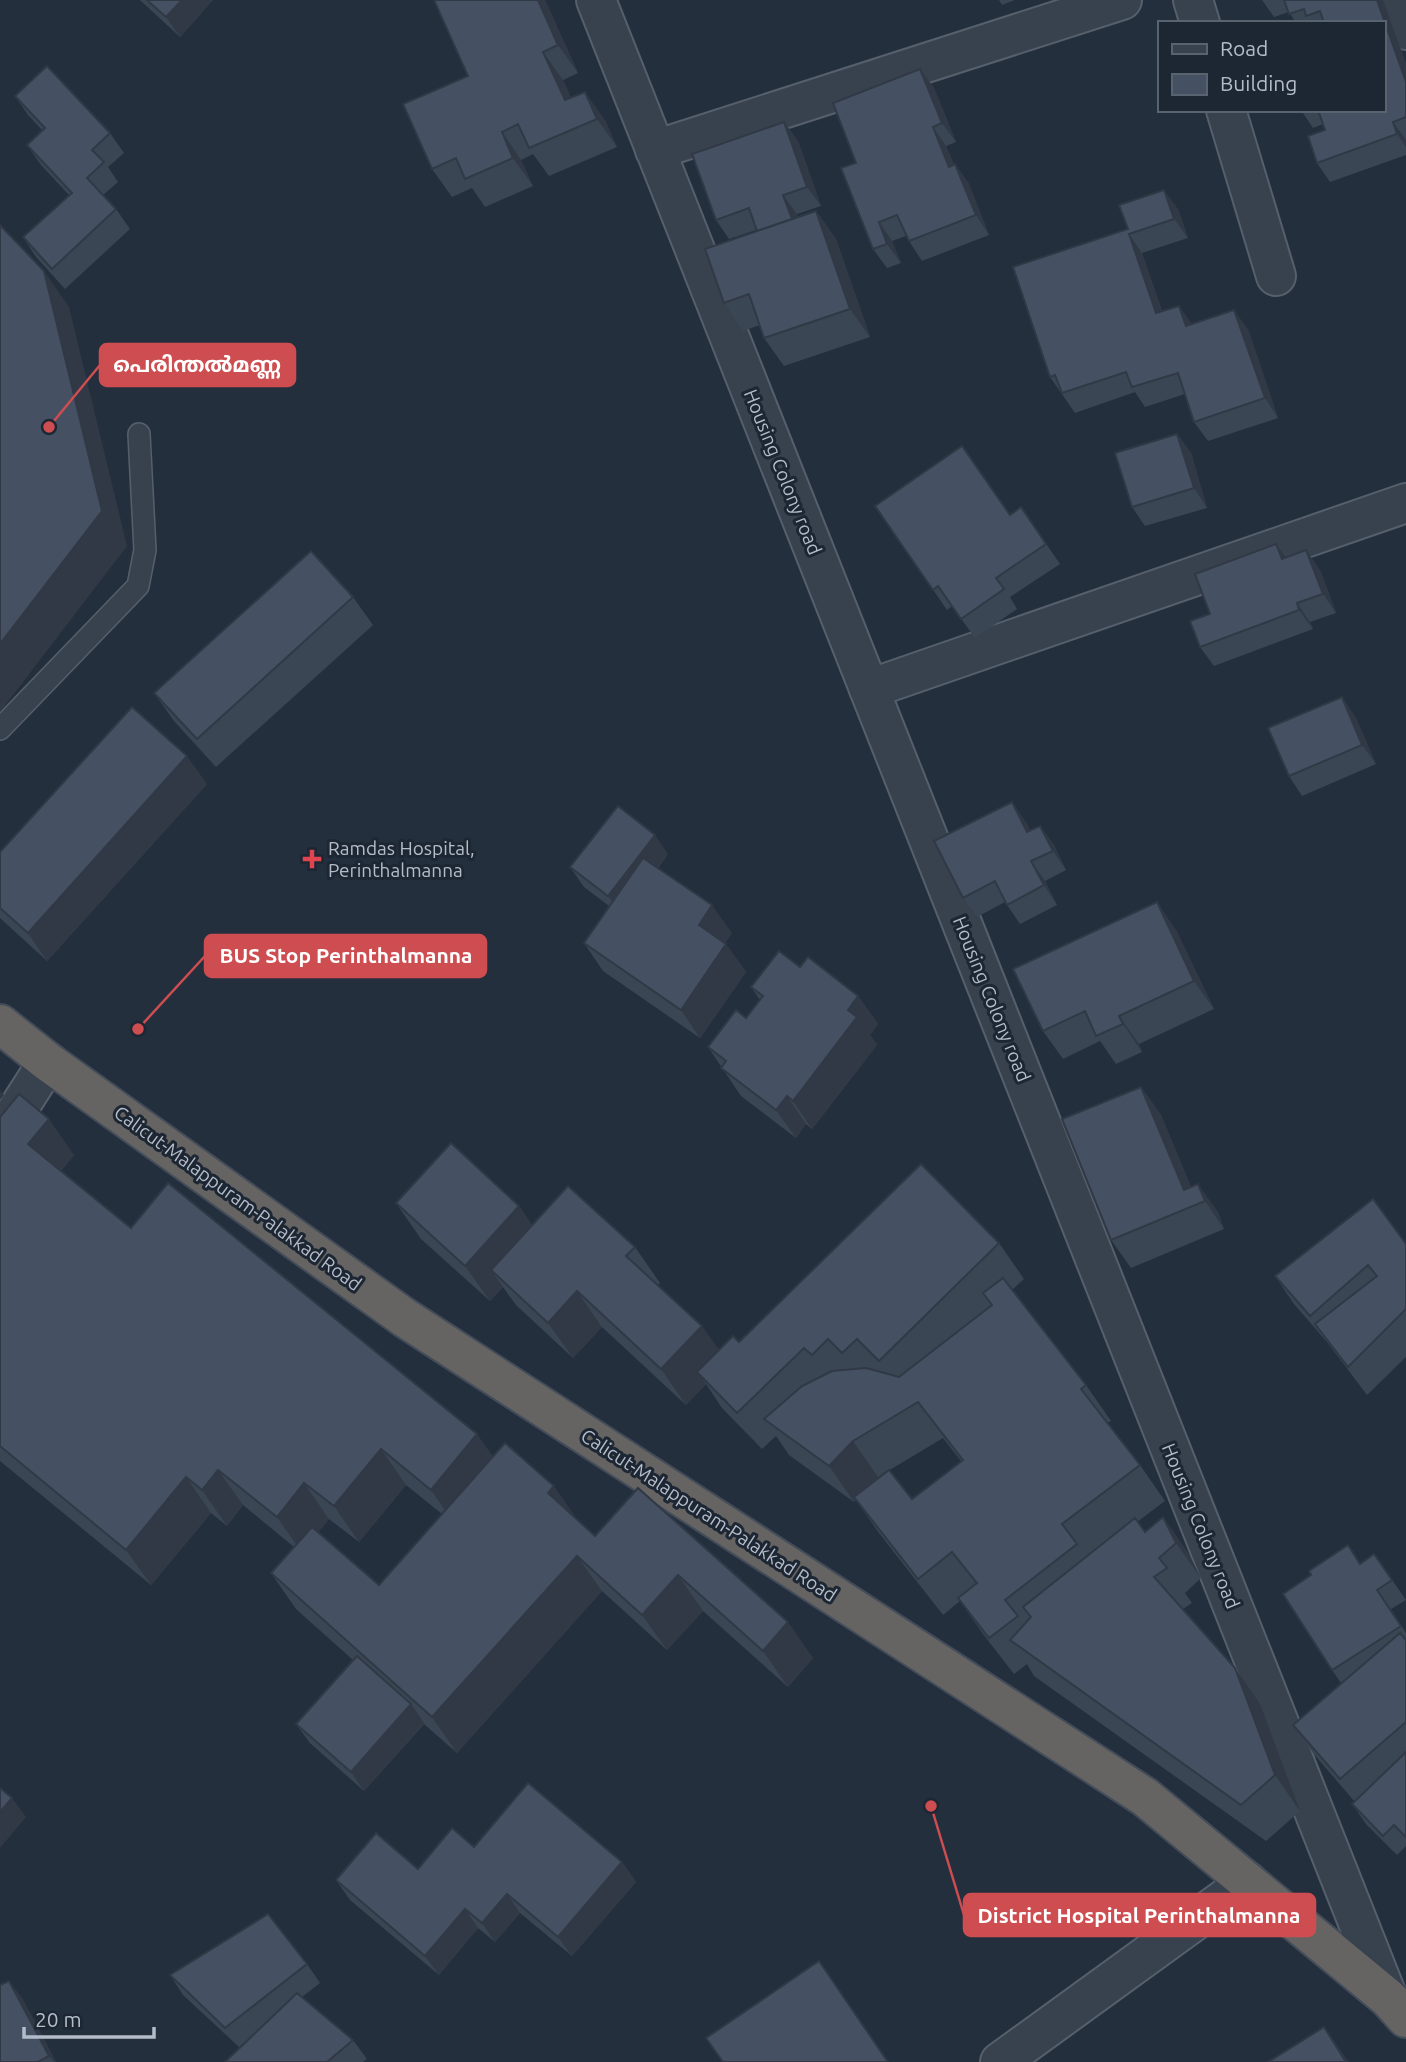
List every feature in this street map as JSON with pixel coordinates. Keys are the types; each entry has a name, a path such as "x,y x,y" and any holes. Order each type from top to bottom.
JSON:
{"highway":[{"name":"Calicut-Malappuram-Palakkad Road","path":"0,1024 48,1062 405,1318 1145,1797 1397,2008"}],"street":[{"name":"Housing Colony road","path":"596,0 1397,2008"},
{"path":"655,150 1122,0"},
{"path":"1193,0 1199,21"},
{"path":"1395,0 1406,30"},
{"path":"1227,112 1276,276"},
{"path":"869,689 1406,503"},
{"path":"0,1137 48,1062"},
{"path":"1000,2062 1248,1882"}],"lane":[{"path":"0,729 138,586 145,550 139,434"}],"building":[{"path":"147,0 182,0 166,17"},
{"path":"434,0 538,0 558,45 543,52 565,100 585,92 597,119 529,148 518,124 502,132 513,158 465,179 456,158 432,169 403,104 468,76"},
{"path":"1284,0 1377,0 1384,21 1323,21 1320,11 1306,16 1304,9 1289,14"},
{"path":"1385,23 1406,82 1406,117 1393,122 1397,134 1317,163 1308,136 1325,130 1319,112 1385,112"},
{"path":"47,66 110,133 92,150 104,162 87,178 116,209 52,269 23,237 72,193 27,145 45,128 15,96"},
{"path":"920,69 942,123 933,127 949,167 955,164 976,215 909,241 897,215 879,222 887,244 873,249 841,168 856,163 833,103"},
{"path":"784,122 807,187 783,195 792,219 757,231 749,208 716,220 692,154"},
{"path":"1164,190 1174,219 1129,234 1156,313 1179,306 1186,326 1234,310 1265,398 1194,422 1178,373 1132,387 1126,372 1062,393 1055,375 1050,377 1013,267 1128,229 1119,205"},
{"path":"816,211 850,309 764,338 749,294 724,303 705,249"},
{"path":"0,225 44,271 102,511 0,644"},
{"path":"1177,434 1194,488 1132,507 1115,453"},
{"path":"962,446 1010,515 1021,507 1046,544 996,578 1004,589 961,619 938,586 933,590 875,506"},
{"path":"1276,544 1282,559 1306,550 1323,594 1297,603 1299,610 1200,647 1190,621 1210,614 1195,574"},
{"path":"311,551 353,597 197,739 154,693"},
{"path":"1342,697 1362,745 1289,776 1268,728"},
{"path":"132,707 187,756 28,933 0,908 0,852"},
{"path":"1012,802 1027,832 1040,826 1053,851 1031,861 1044,885 1007,905 995,881 963,898 934,841"},
{"path":"618,806 655,835 608,896 570,867"},
{"path":"643,858 712,905 699,925 726,944 681,1010 584,943"},
{"path":"1157,902 1194,981 1119,1016 1123,1024 1096,1036 1085,1011 1043,1031 1013,969"},
{"path":"779,951 800,967 808,957 858,996 848,1010 857,1017 793,1101 787,1096 776,1110 721,1068 726,1061 708,1047 736,1010 746,1018 763,996 751,987"},
{"path":"1141,1087 1184,1190 1198,1184 1205,1201 1111,1240 1062,1119"},
{"path":"19,1094 49,1119 28,1144 131,1228 168,1183 477,1434 431,1490 381,1449 334,1506 304,1483 277,1517 218,1470 202,1490 186,1477 126,1550 0,1446 0,1117"},
{"path":"451,1143 519,1206 465,1266 396,1203"},
{"path":"921,1164 999,1243 879,1361 857,1339 842,1353 828,1339 812,1355 804,1348 737,1413 697,1372 733,1336 739,1342"},
{"path":"568,1186 635,1247 626,1256 702,1326 661,1369 577,1291 548,1323 491,1270"},
{"path":"1373,1199 1406,1244 1406,1309 1348,1367 1315,1324 1377,1276 1368,1265 1310,1316 1275,1276"},
{"path":"1003,1278 1086,1385 1081,1389 1140,1465 1062,1524 1077,1544 1005,1600 1018,1616 989,1638 958,1598 977,1583 952,1552 918,1579 854,1497 889,1470 912,1499 963,1460 918,1402 853,1441 829,1466 764,1419 802,1386 832,1371 866,1368 899,1377 992,1305 983,1293"},
{"path":"505,1443 554,1486 548,1493 595,1536 638,1488 788,1622 763,1651 678,1575 642,1615 577,1556 432,1717 271,1573 312,1527 379,1585"},
{"path":"1163,1517 1176,1543 1159,1558 1167,1568 1154,1577 1235,1668 1275,1775 1241,1805 1010,1640 1031,1617 1023,1607 1135,1518 1145,1532"},
{"path":"1348,1545 1360,1564 1374,1554 1392,1580 1377,1590 1401,1626 1332,1670 1283,1594 1311,1575 1309,1571"},
{"path":"1400,1633 1406,1640 1406,1722 1340,1779 1293,1725"},
{"path":"357,1656 411,1704 351,1772 296,1724"},
{"path":"1406,1752 1406,1837 1394,1825 1383,1836 1352,1804"},
{"path":"528,1783 622,1862 558,1937 507,1894 482,1923 465,1909 425,1956 336,1880 376,1833 418,1869 452,1828 474,1847"},
{"path":"0,1788 12,1798 0,1812"},
{"path":"268,1914 307,1964 225,2028 170,1975"},
{"path":"819,1961 888,2062 723,2062 706,2038"},
{"path":"9,1981 49,2056 38,2062 0,2062 0,1985"},
{"path":"297,1993 353,2040 327,2062 225,2062"},
{"path":"1324,2027 1346,2062 1268,2062"}],"place":[{"name":"പെരിന്തൽമണ്ണ","path":"49,427"},
{"name":"Ramdas Hospital, Perinthalmanna","path":"312,859"},
{"name":"BUS Stop Perinthalmanna","path":"138,1029"},
{"name":"District Hospital Perinthalmanna","path":"931,1806"}]}
